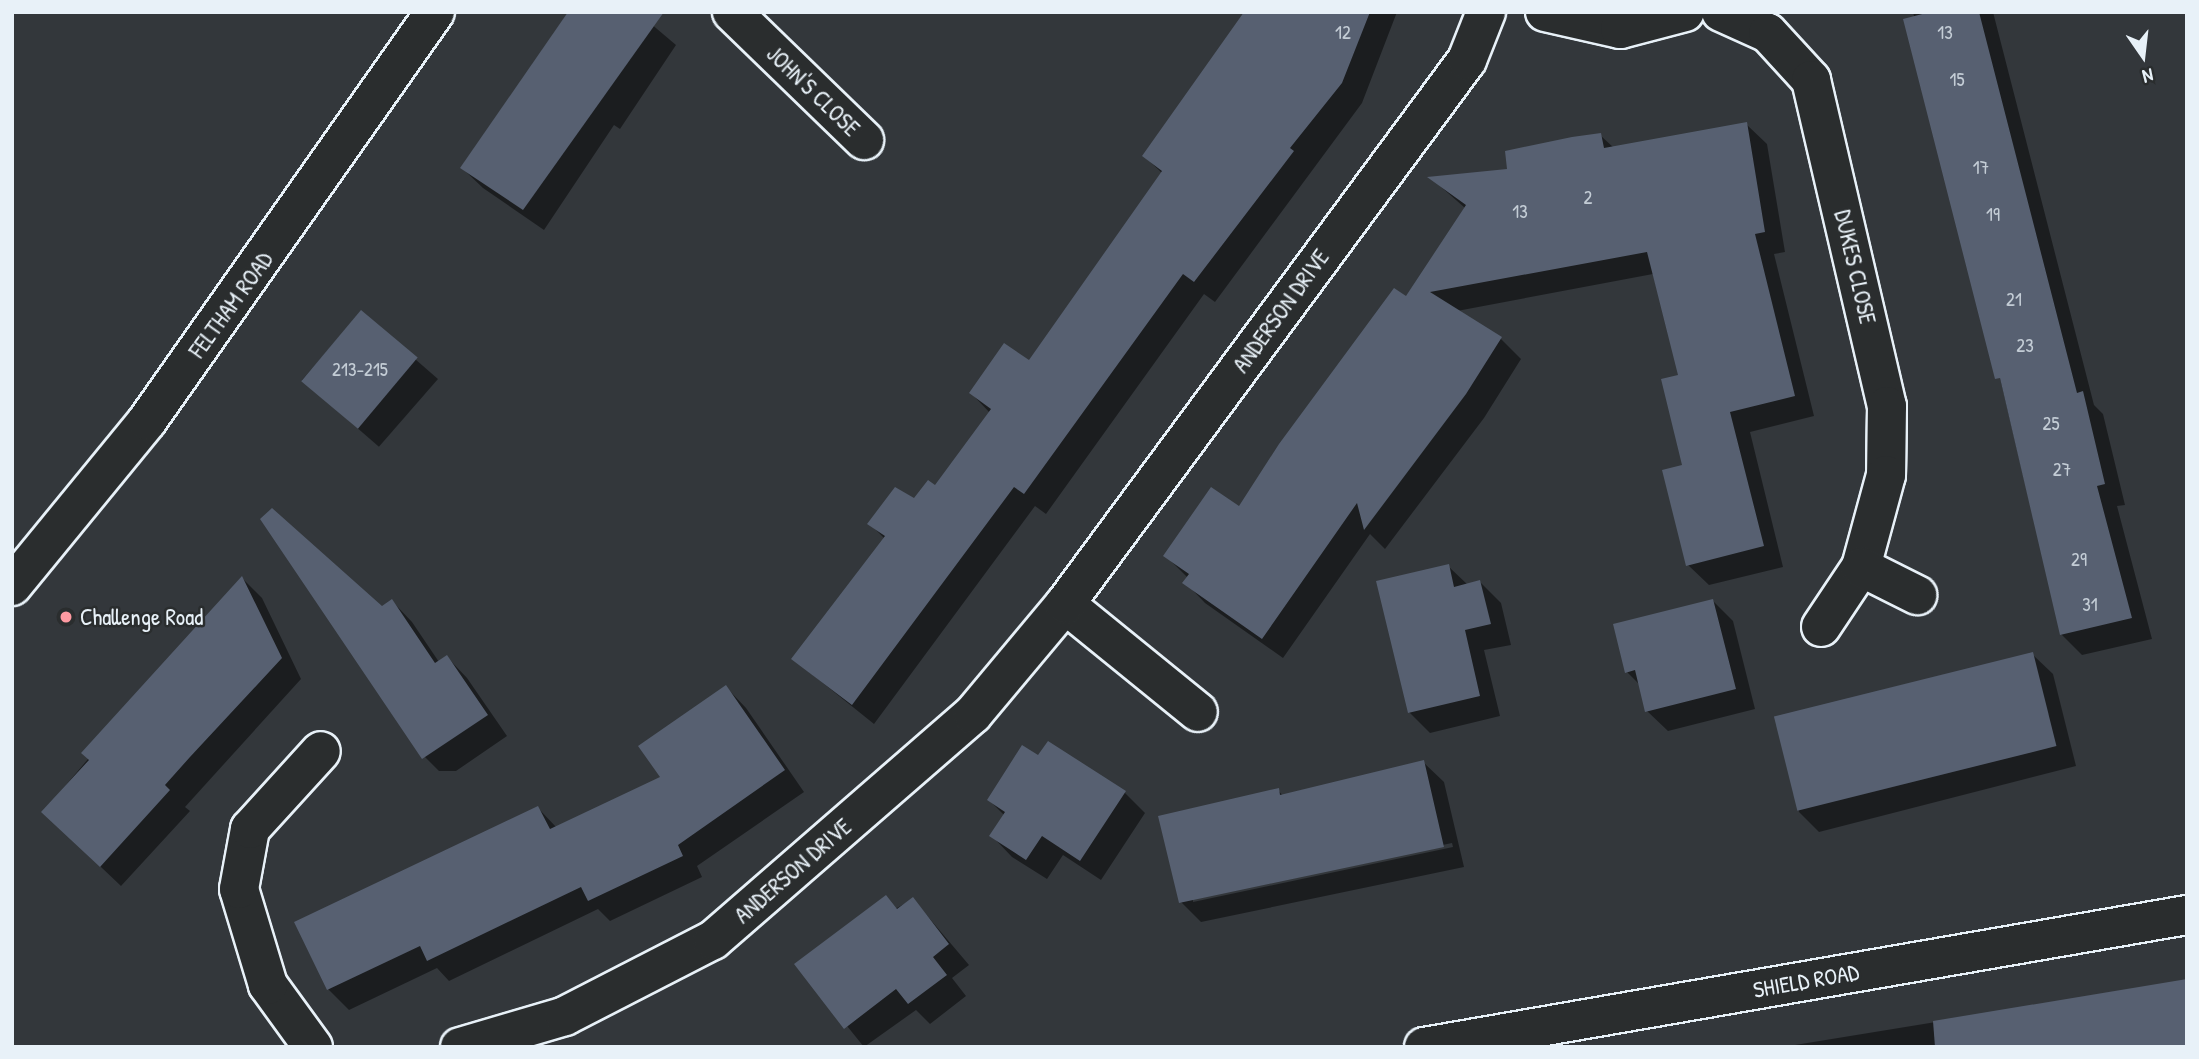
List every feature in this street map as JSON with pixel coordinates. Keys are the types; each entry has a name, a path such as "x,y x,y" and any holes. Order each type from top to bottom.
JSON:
{"street":[{"name":"FELTHAM ROAD","path":"12,586 147,421 435,12"},
{"name":"JOHN'S CLOSE","path":"732,12 864,140"},
{"name":"ANDERSON DRIVE","path":"460,1047 565,1016 713,940 973,714 1065,604 1467,60 1486,12"},
{"path":"1545,12 1620,29 1685,12"},
{"name":"DUKES CLOSE","path":"1721,12 1768,33 1811,80 1887,406 1886,475 1861,567 1821,627"},
{"path":"1861,567 1917,595"},
{"path":"1065,604 1198,712"},
{"path":"313,1047 268,985 239,889 250,829 321,751"},
{"name":"SHIELD ROAD","path":"1424,1047 2187,915"}],"building":[{"path":"568,12 664,12 523,210 460,168"},
{"path":"1244,12 1370,12 1342,83 1290,148 1294,151 1194,282 1183,274 1024,494 1014,487 852,705 791,659 885,536 867,524 895,487 914,498 928,480 935,485 991,409 969,393 1004,343 1029,360 1162,171 1142,156"},
{"path":"1930,12 1979,12 2077,393 2083,391 2105,484 2097,486 2132,618 2060,635 2000,378 1995,379 1903,19"},
{"path":"1747,122 1765,232 1755,234 1795,396 1730,412 1764,546 1686,566 1662,470 1682,465 1661,379 1678,375 1647,252 1430,292 1502,337 1466,394 1364,530 1357,503 1262,639 1182,583 1189,574 1163,556 1211,487 1239,506 1279,444 1394,288 1406,296 1466,205 1427,177 1507,169 1505,151 1572,137 1601,133 1604,148"},
{"path":"361,310 418,358 358,429 301,381"},
{"path":"272,508 382,606 392,599 435,663 447,655 488,715 422,759 260,519"},
{"path":"1449,564 1454,587 1480,580 1491,624 1465,630 1480,696 1408,713 1376,581"},
{"path":"242,576 282,658 165,785 170,790 100,867 41,812 89,760 81,753"},
{"path":"1713,599 1736,689 1645,712 1635,670 1625,673 1613,624"},
{"path":"2033,652 2056,746 1797,811 1774,717"},
{"path":"726,685 785,770 678,845 683,856 588,901 581,887 427,961 420,946 327,990 294,922 538,806 550,829 660,777 638,746"},
{"path":"1048,741 1126,791 1080,861 1042,836 1026,860 989,836 1005,812 987,800 1022,745 1038,755"},
{"path":"1424,760 1444,847 1179,903 1158,816 1279,788 1280,795"},
{"path":"886,895 897,909 913,897 949,944 933,957 947,975 908,1004 896,989 844,1029 794,964"},
{"path":"2187,979 2187,1047 1935,1047 1933,1021"}],"place":[{"name":"Challenge Road","path":"66,617"}]}
